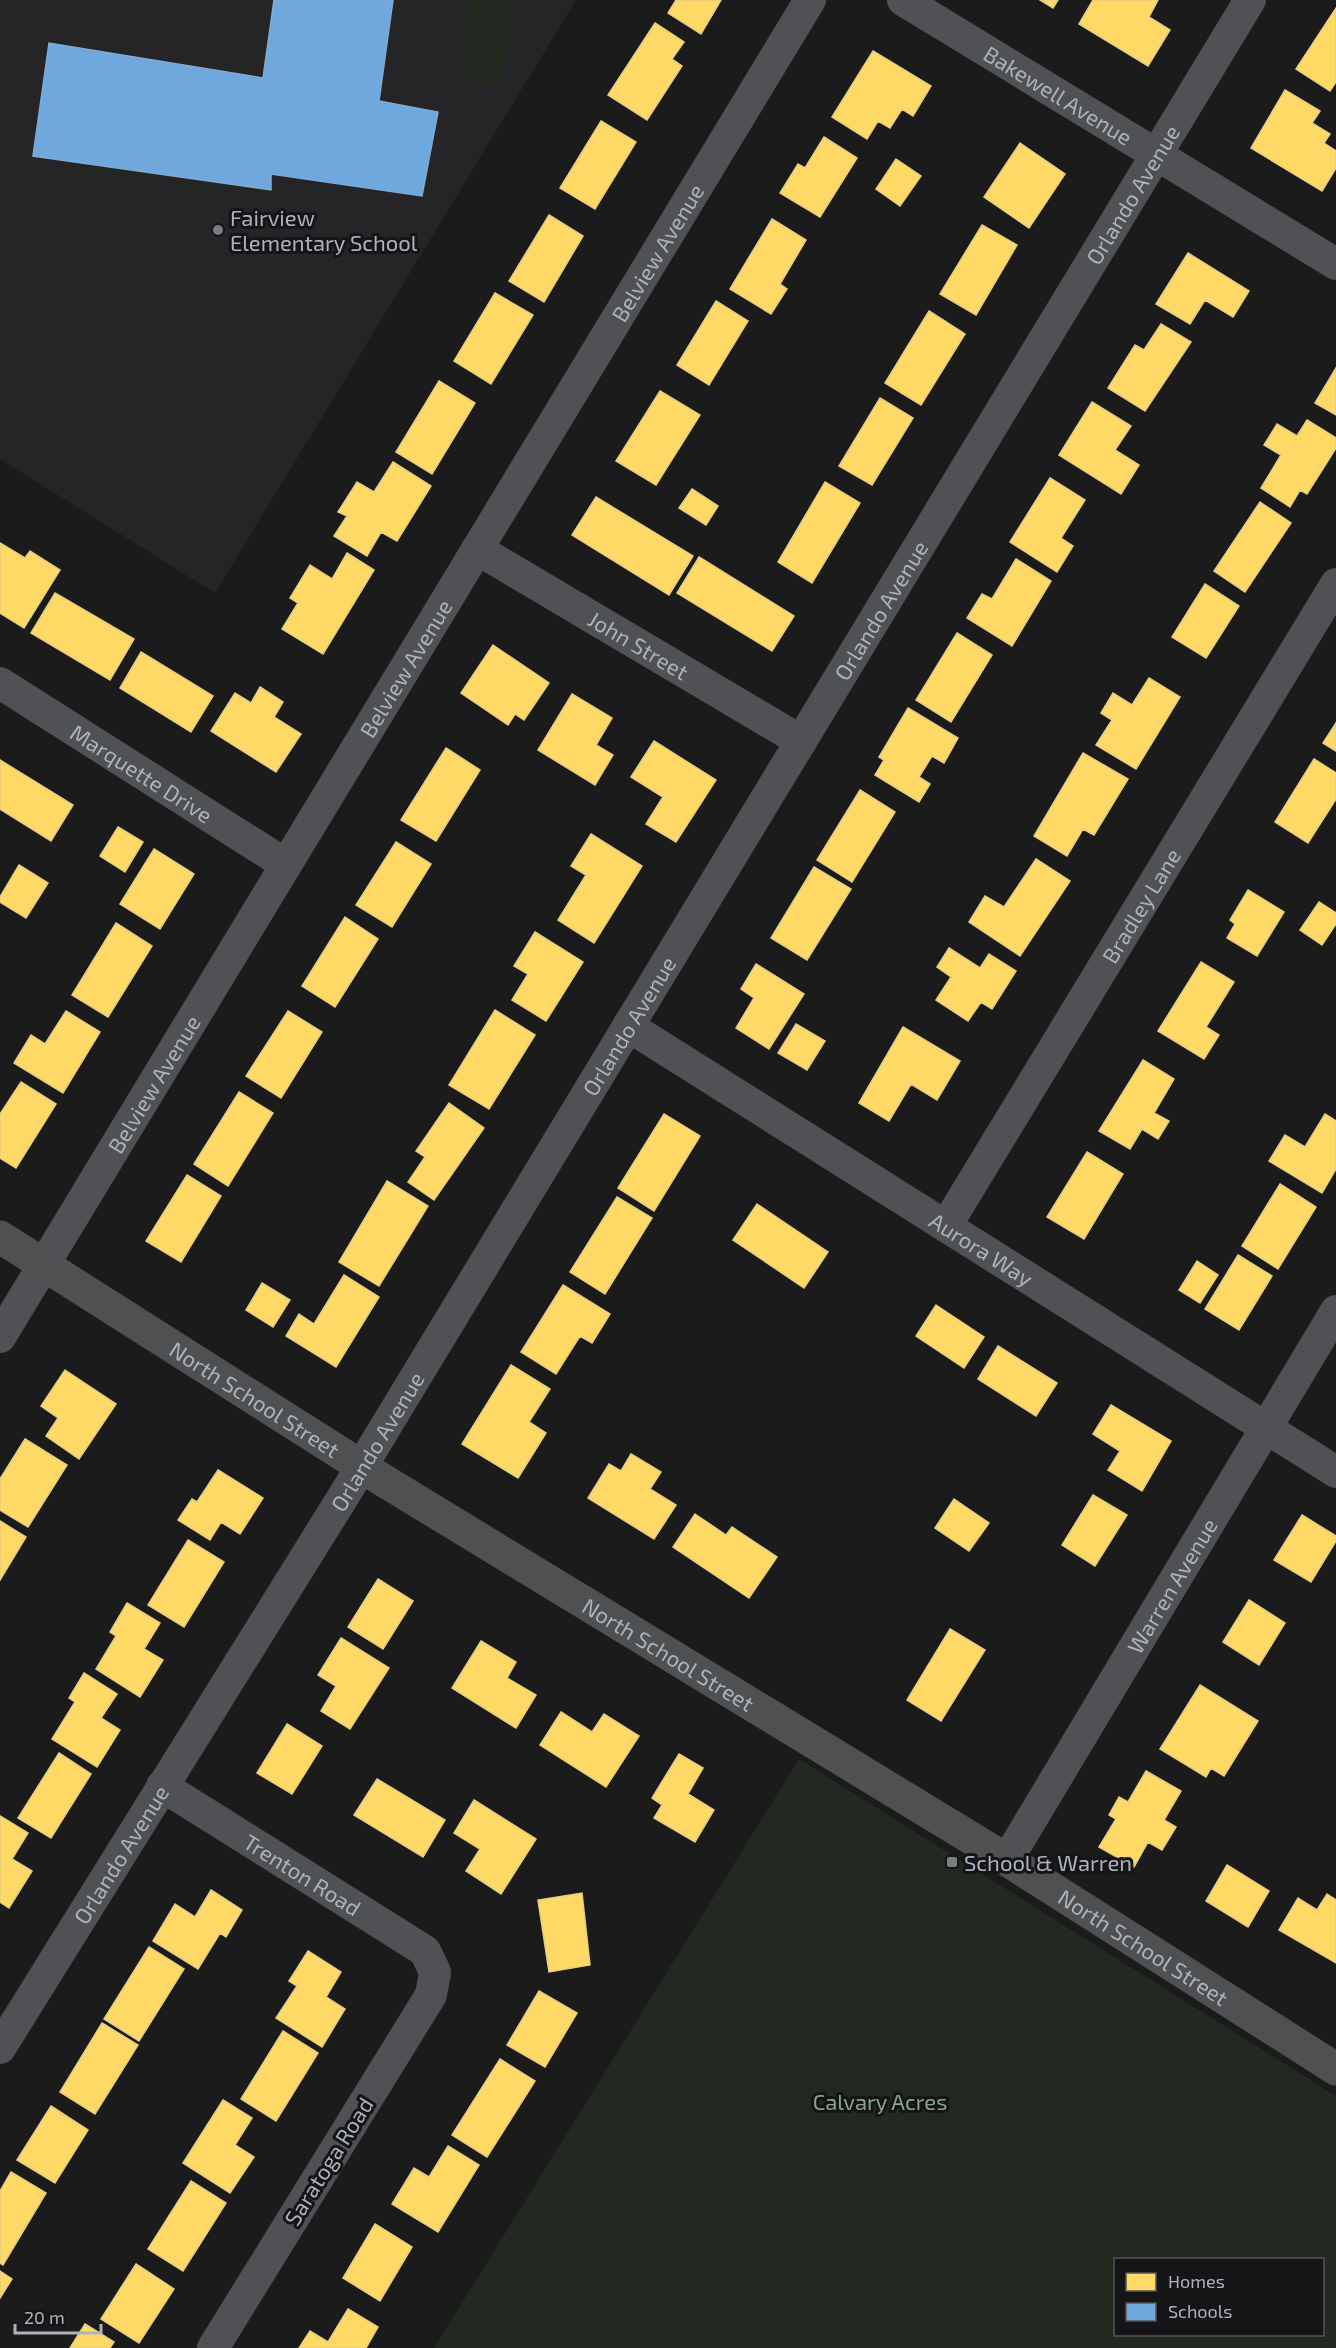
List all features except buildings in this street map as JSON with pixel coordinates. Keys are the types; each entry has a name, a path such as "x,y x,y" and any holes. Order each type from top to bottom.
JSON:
{"street":[{"name":"Belview Avenue","path":"0,1337 810,0"},
{"name":"Bakewell Avenue","path":"903,0 1336,264"},
{"name":"Orlando Avenue","path":"0,2048 361,1466 1250,0"},
{"name":"John Street","path":"477,549 801,741"},
{"name":"Bradley Lane","path":"946,1226 1336,584"},
{"name":"Marquette Drive","path":"0,683 285,864"},
{"name":"Aurora Way","path":"628,1026 1336,1472"},
{"name":"North School Street","path":"0,1237 361,1466 1007,1860 1336,2069"},
{"name":"Warren Avenue","path":"1007,1860 1336,1311"},
{"name":"Trenton Road","path":"162,1786 425,1951 435,1972"},
{"name":"Saratoga Road","path":"213,2348 431,1995 435,1972"}],"shaded area":[{"name":"Fairview Elementary School","path":"0,0 576,0 215,593 0,459"}],"green space":[{"path":"470,0 516,0 502,88 458,81"},
{"name":"Calvary Acres","path":"799,1759 1336,2096 1336,2348 434,2348"}],"place":[{"name":"Fairview Elementary School","path":"218,230"},
{"name":"School & Warren","path":"952,1862"}]}
